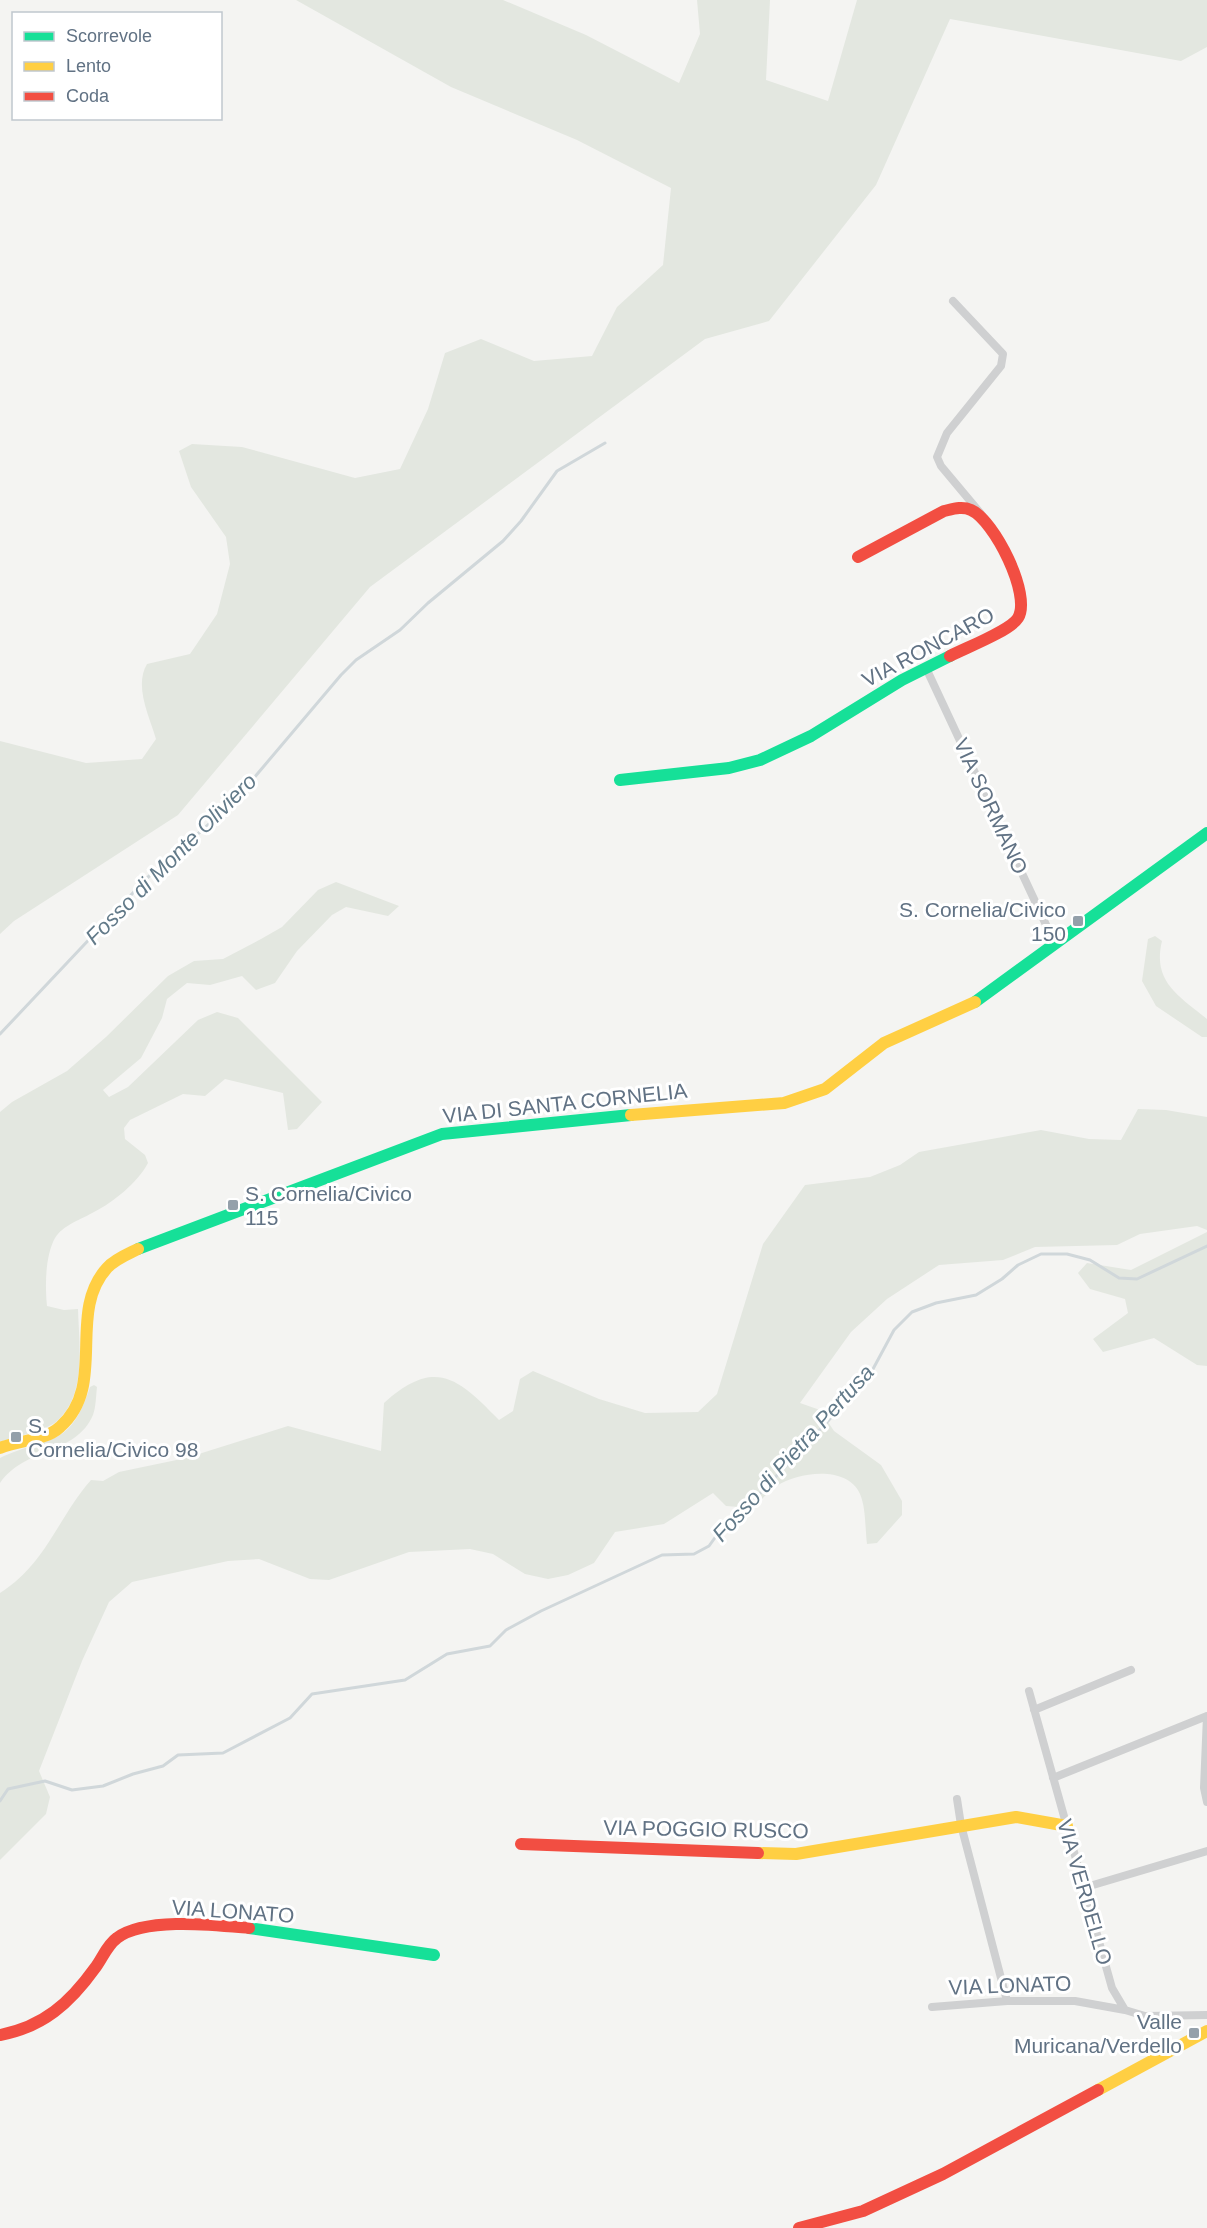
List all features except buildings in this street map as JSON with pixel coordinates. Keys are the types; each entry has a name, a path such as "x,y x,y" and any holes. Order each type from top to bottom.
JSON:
{"street":[{"path":"953,301 1004,354 1000,366 944,439 937,457 941,466 986,520"},
{"path":"858,557 954,507 970,508 986,520"},
{"name":"VIA RONCARO","path":"620,780 729,768 760,760 811,736 902,680 1013,624 1019,615 1021,604 1017,585 999,542 986,520"},
{"name":"VIA SORMANO","path":"926,668 1055,944"},
{"name":"VIA DI SANTA CORNELIA","path":"0,1448 49,1434 71,1416 83,1388 86,1325 96,1286 112,1263 141,1247 362,1162 442,1134 589,1118 784,1103 805,1098 835,1083 867,1054 884,1043 979,1000 1207,833"},
{"path":"1034,1710 1131,1670"},
{"name":"VIA VERDELLO","path":"1029,1691 1112,1988 1125,2010"},
{"path":"1053,1778 1207,1716 1204,1788 1207,1802"},
{"path":"957,1799 961,1825 1007,2001"},
{"name":"VIA POGGIO RUSCO","path":"521,1844 796,1854 1016,1817 1066,1826"},
{"path":"1083,1888 1207,1851"},
{"name":"VIA LONATO","path":"0,2035 51,2019 80,1990 117,1938 137,1929 164,1924 234,1927 434,1955"},
{"name":"VIA LONATO","path":"932,2007 1007,2001 1075,2001 1125,2010"},
{"path":"1125,2010 1145,2016 1207,2015"},
{"path":"799,2228 863,2211 943,2174 1207,2031"}],"shaded area":[{"path":"296,0 503,0 586,35 679,83 700,34 697,0 770,0 766,80 828,101 857,0 1207,0 1207,47 1181,61 950,19 876,185 769,321 705,339 370,587 178,815 14,921 0,934 0,741 86,763 142,759 156,739 142,691 143,673 147,664 190,654 217,614 230,564 226,537 191,487 179,451 192,444 242,447 355,478 400,469 428,409 445,353 481,339 534,361 592,356 617,307 663,265 671,188 577,140 451,87"},
{"path":"336,882 399,906 388,916 346,907 332,915 297,951 275,983 256,990 242,976 210,985 187,983 167,999 162,1018 141,1058 103,1090 109,1097 128,1087 198,1020 217,1012 238,1018 322,1102 297,1129 288,1130 283,1093 225,1079 205,1096 183,1094 130,1120 124,1128 125,1139 145,1155 148,1163 144,1170 132,1184 102,1208 58,1233 49,1253 46,1280 47,1306 64,1310 78,1309 80,1353 73,1397 67,1410 53,1424 0,1442 0,1112 12,1102 67,1071 106,1037 168,976 194,961 223,959 261,939 282,927 318,890"},
{"path":"1155,936 1162,941 1160,955 1164,978 1178,995 1207,1019 1207,1037 1202,1037 1156,1006 1142,981 1148,939"},
{"path":"1138,1109 1166,1110 1207,1117 1207,1230 1197,1226 1140,1234 1117,1245 1035,1247 1003,1260 939,1265 887,1299 851,1332 800,1403 820,1410 834,1431 881,1465 902,1501 902,1515 877,1543 867,1544 863,1505 854,1485 834,1475 822,1474 797,1477 786,1481 777,1486 753,1508 726,1506 713,1493 664,1524 615,1532 594,1563 568,1575 548,1579 525,1574 493,1554 470,1549 409,1552 329,1580 310,1579 259,1559 228,1561 132,1582 109,1602 82,1661 39,1771 50,1797 46,1814 0,1860 0,1593 29,1569 91,1480 103,1481 119,1472 186,1458 288,1426 381,1451 384,1403 418,1380 432,1377 458,1384 471,1393 499,1420 513,1411 520,1379 533,1371 599,1399 645,1413 698,1412 717,1394 763,1244 805,1185 870,1177 900,1165 919,1152 1041,1130 1089,1139 1121,1140"},
{"path":"1207,1232 1207,1366 1197,1365 1154,1338 1103,1352 1093,1339 1128,1313 1125,1299 1090,1289 1078,1273 1087,1263 1131,1270"},
{"path":"94,1385 97,1387 95,1408 85,1428 63,1445 36,1456 10,1471 0,1483 0,1458 45,1442 66,1431 82,1407 90,1387"}],"waterway":[{"name":"Fosso di Monte Oliviero","path":"0,1034 147,878 231,805 356,660 400,630 428,603 503,541 521,521 557,471 605,443"},
{"name":"Fosso di Pietra Pertusa","path":"0,1801 8,1789 45,1781 72,1790 103,1786 133,1774 163,1766 178,1755 223,1753 290,1718 312,1694 405,1680 447,1654 490,1646 506,1630 541,1611 662,1555 694,1554 709,1546 724,1525 751,1503 828,1421 873,1369 894,1330 912,1312 936,1303 976,1295 1002,1279 1018,1265 1041,1254 1067,1254 1090,1260 1119,1278 1137,1279 1207,1246"}],"traffic: fast":[{"path":"620,780 729,768 760,760 811,736 902,680 950,656"},
{"path":"975,1002 1207,833"},
{"path":"138,1249 442,1134 631,1115"},
{"path":"249,1928 434,1955"}],"traffic: slow":[{"path":"631,1115 784,1103 825,1089 884,1043 975,1002"},
{"path":"0,1448 54,1432 74,1410 82,1391 89,1306 95,1286 110,1265 138,1249"},
{"path":"758,1853 796,1854 1016,1817 1067,1826"},
{"path":"1098,2090 1207,2031"}],"traffic: jam":[{"path":"858,557 944,511 964,508 980,517 990,528 1008,559 1020,593 1021,607 1018,618 1006,628 950,656"},
{"path":"521,1844 758,1853"},
{"path":"0,2035 29,2026 54,2012 86,1981 113,1941 129,1931 145,1927 181,1924 249,1928"},
{"path":"799,2228 863,2211 943,2174 1098,2090"}],"place":[{"name":"S. Cornelia/Civico 150","path":"1078,921"},
{"name":"S. Cornelia/Civico 115","path":"233,1205"},
{"name":"S. Cornelia/Civico 98","path":"16,1437"},
{"name":"Valle Muricana/Verdello","path":"1194,2033"}]}
